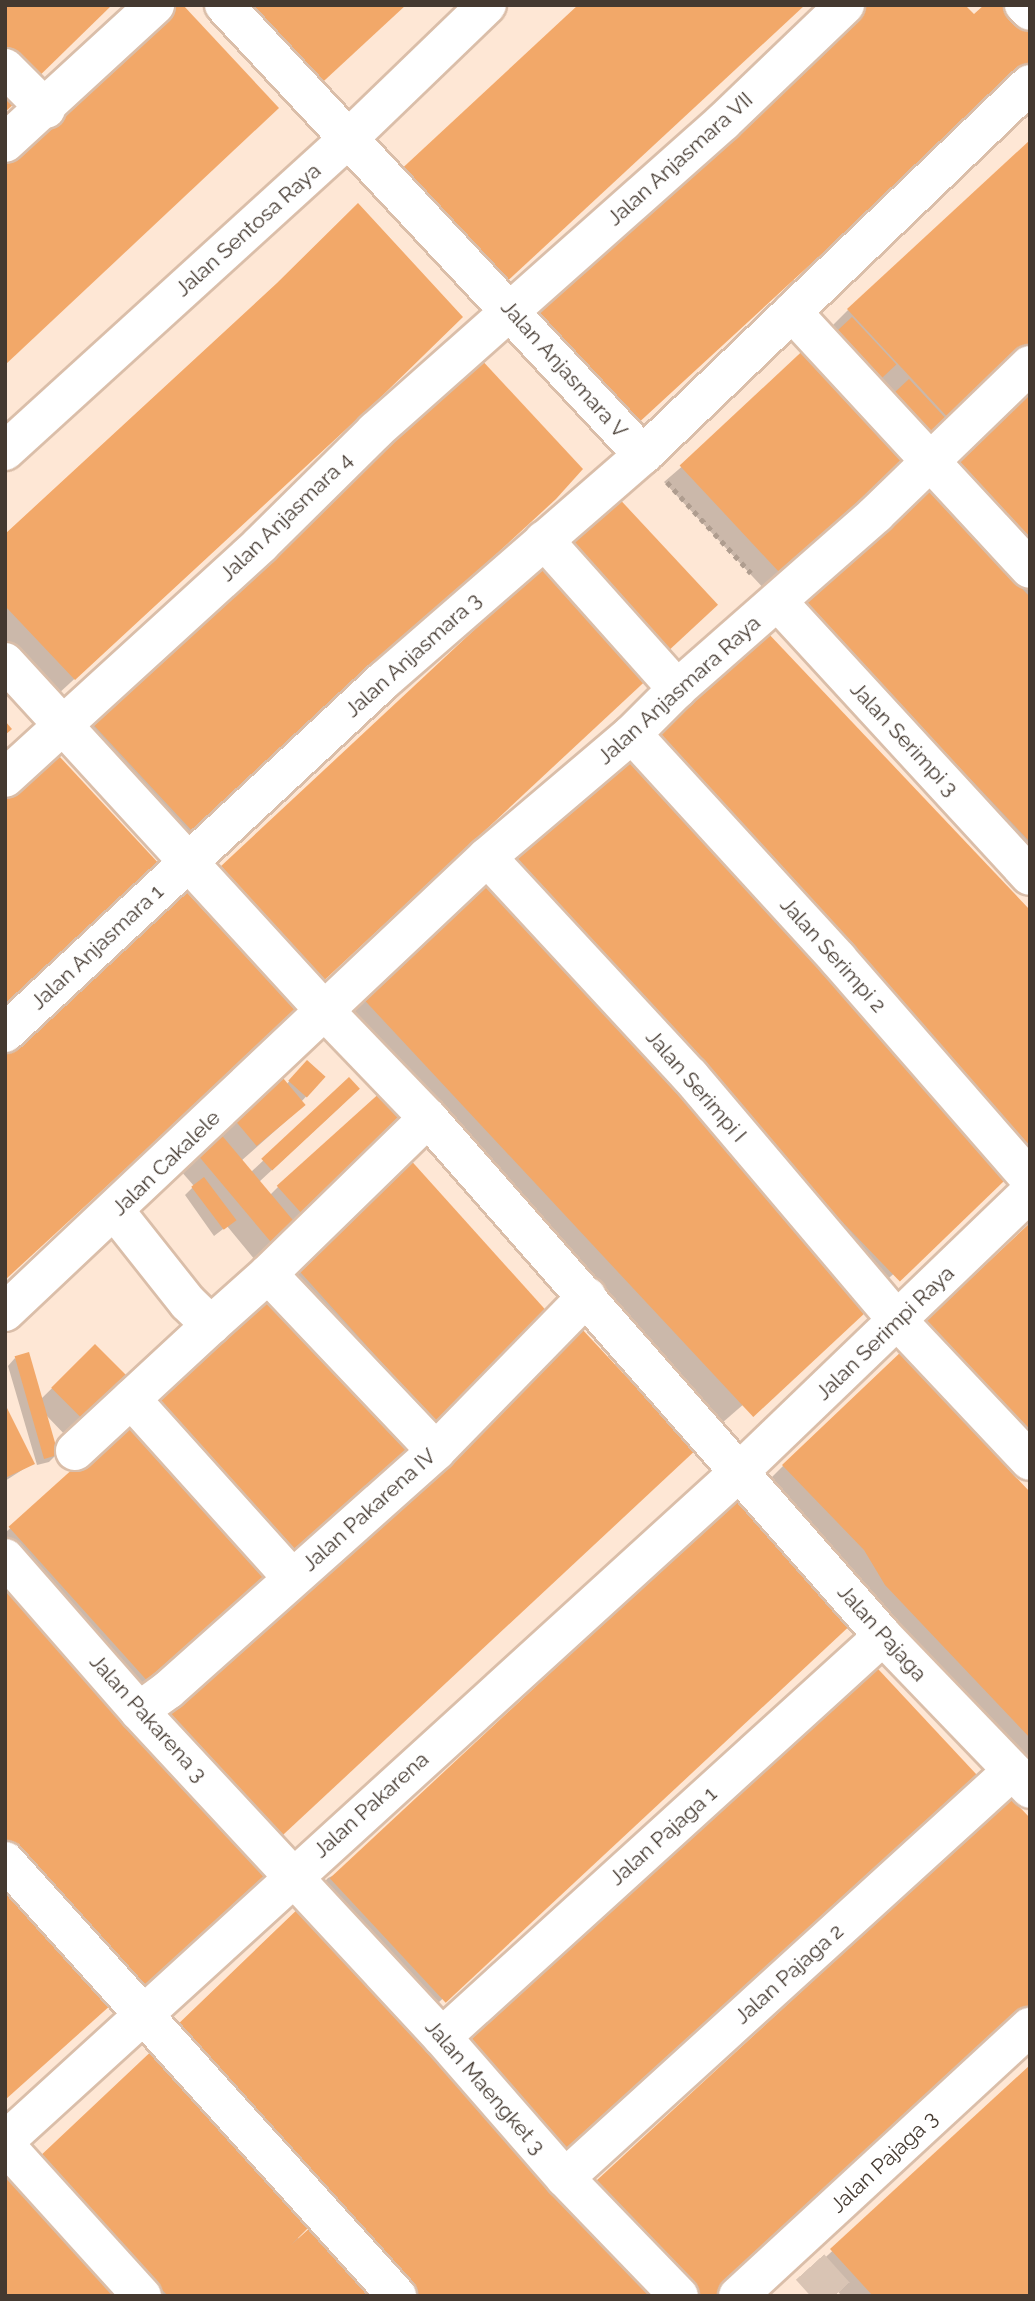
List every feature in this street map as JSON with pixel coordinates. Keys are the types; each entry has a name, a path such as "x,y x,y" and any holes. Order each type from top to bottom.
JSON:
{"street":[{"path":"5,143 46,109 155,5"},
{"name":"Jalan Anjasmara V","path":"224,5 511,310 643,455"},
{"name":"Jalan Sentosa Raya","path":"5,451 348,139 487,5"},
{"name":"Jalan Anjasmara VII","path":"511,310 723,122 845,5"},
{"path":"1024,5 1030,11"},
{"path":"5,68 46,109"},
{"name":"Jalan Anjasmara 3","path":"189,861 384,680 643,455 1030,84"},
{"name":"Jalan Anjasmara 4","path":"5,778 261,544 375,431 511,310"},
{"path":"792,312 1030,569"},
{"name":"Jalan Anjasmara Raya","path":"325,1011 486,857 632,734 677,689 932,463 1030,365"},
{"path":"544,540 677,689"},
{"name":"Jalan Serimpi 3","path":"778,602 1030,876"},
{"name":"Jalan Pajaga","path":"5,662 325,1011 428,1118 883,1636 1021,1780"},
{"name":"Jalan Serimpi 2","path":"632,734 838,959 1030,1179"},
{"name":"Jalan Serimpi I","path":"486,857 690,1076 898,1321 1030,1461"},
{"name":"Jalan Anjasmara 1","path":"5,1033 189,861"},
{"name":"Jalan Cakalele","path":"5,1312 116,1211 325,1011"},
{"path":"75,1451 268,1274 428,1118"},
{"name":"Jalan Serimpi Raya","path":"739,1472 1030,1192"},
{"path":"116,1211 188,1303 211,1325"},
{"path":"268,1274 436,1451"},
{"name":"Jalan Pakarena IV","path":"139,1711 168,1690 436,1451 587,1296"},
{"path":"131,1399 292,1578"},
{"name":"Jalan Pakarena","path":"5,2143 294,1875 739,1472"},
{"name":"Jalan Pakarena 3","path":"5,1558 139,1711 294,1875"},
{"name":"Jalan Pajaga 1","path":"442,2037 883,1636"},
{"name":"Jalan Pajaga 2","path":"565,2178 1021,1780"},
{"path":"5,1861 397,2296"},
{"name":"Jalan Maengket 3","path":"294,1875 442,2037 565,2178 679,2296"},
{"name":"Jalan Pajaga 3","path":"738,2296 801,2257 1030,2027"},
{"path":"5,2143 142,2296"}],"path":[{"name":"Jalan Anjasmara V","path":"643,455 778,602"}],"building":[{"path":"5,5 112,5 27,88 5,66"},
{"path":"162,5 183,5 279,108 5,365 5,155"},
{"path":"232,5 406,5 312,92"},
{"path":"578,5 805,5 500,288 395,175"},
{"path":"863,5 965,5 974,14 984,5 1016,5 1030,20 1030,62 634,427 529,314"},
{"path":"5,70 27,92 5,112"},
{"path":"1030,140 1030,351 952,422 847,309"},
{"path":"358,203 463,317 382,396 75,680 5,606 5,534 277,283"},
{"path":"852,317 896,365 868,391 823,344"},
{"path":"812,342 917,455 785,578 680,465"},
{"path":"478,356 583,469 556,499 194,833 89,720"},
{"path":"909,379 947,420 920,445 882,404"},
{"path":"1030,394 1030,565 944,474"},
{"path":"926,487 1030,597 1030,842 803,602"},
{"path":"613,492 718,605 659,660 554,547"},
{"path":"546,563 651,676 318,987 213,874"},
{"path":"766,631 1030,910 1030,1155 644,747"},
{"path":"5,721 12,729 5,735"},
{"path":"47,743 161,866 5,1011 5,780"},
{"path":"622,752 1021,1165 900,1282 501,869"},
{"path":"484,882 876,1303 753,1417 361,997"},
{"path":"182,887 297,1011 5,1280 5,1049"},
{"path":"307,1060 326,1077 307,1098 288,1081"},
{"path":"278,1072 306,1105 257,1146 229,1113"},
{"path":"349,1077 360,1089 272,1171 261,1159"},
{"path":"383,1090 412,1122 306,1218 277,1186"},
{"path":"219,1132 297,1225 273,1245 195,1152"},
{"path":"407,1156 558,1323 441,1428 290,1261"},
{"path":"204,1177 236,1220 224,1230 191,1187"},
{"path":"1030,1223 1030,1454 920,1326"},
{"path":"269,1292 419,1458 302,1564 152,1397"},
{"path":"580,1327 695,1451 281,1837 166,1713"},
{"path":"95,1344 132,1381 88,1425 51,1388"},
{"path":"904,1349 987,1435 1008,1469 1030,1492 1030,1738 885,1585 864,1550 782,1465"},
{"path":"29,1352 58,1455 44,1459 15,1356"},
{"path":"5,1404 35,1464 5,1478"},
{"path":"126,1421 277,1588 159,1694 9,1527"},
{"path":"743,1493 859,1617 446,2003 330,1878"},
{"path":"5,1572 275,1869 140,1991 5,1842"},
{"path":"865,1655 980,1779 574,2158 458,2034"},
{"path":"1011,1798 1030,1818 1030,2012 722,2296 702,2296 596,2181"},
{"path":"5,1867 122,1995 5,2100"},
{"path":"303,1904 669,2296 417,2296 390,2268 366,2231 173,2029"},
{"path":"159,2044 320,2216 291,2245 322,2217 386,2296 168,2296 37,2159"},
{"path":"1030,2065 1030,2296 873,2296 830,2249"},
{"path":"5,2175 121,2296 5,2296"}],"tunnel":[{"path":"810,2267 836,2296"}]}
